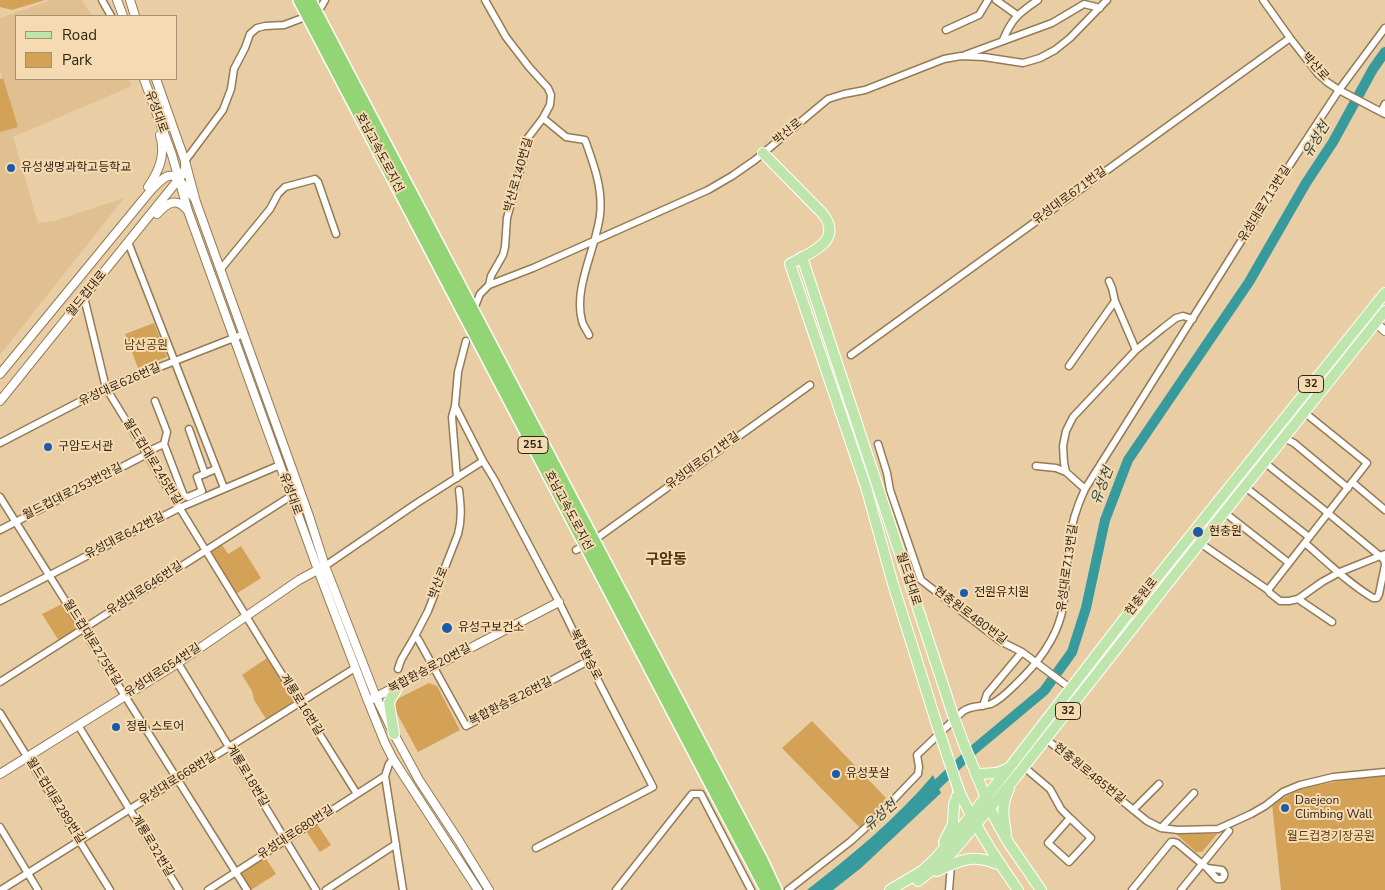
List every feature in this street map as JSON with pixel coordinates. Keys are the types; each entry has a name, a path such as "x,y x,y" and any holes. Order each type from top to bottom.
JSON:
{"highway":[{"name":"호남고속도로지선","path":"299,0 766,890"},
{"name":"호남고속도로지선","path":"310,0 776,890"}],"main road":[{"path":"763,153 827,220 830,227 827,240 819,249 802,257"},
{"name":"월드컵대로","path":"1018,890 973,820 959,791 893,584 866,487 790,264 802,257 953,716 990,808 1008,842 1041,890"},
{"name":"현충원로","path":"890,890 922,871 973,820 990,808 1015,778 1378,316 1385,293"},
{"name":"현충원로","path":"902,890 925,876 944,861 973,820 986,797 1010,767 1066,685 1135,605 1326,366 1378,316"},
{"path":"1121,644 1116,648 1112,647 1115,639 1132,618 1135,605"},
{"path":"394,734 389,703 398,686"},
{"path":"976,775 984,773 995,774 1010,767"},
{"path":"1008,842 1004,817 1004,801 1015,778"},
{"path":"935,859 952,824 954,804 959,791"},
{"path":"925,876 958,862 977,858 1002,866"}],"street":[{"path":"102,0 110,15"},
{"path":"117,0 123,15"},
{"path":"130,0 135,15"},
{"path":"321,7 325,0"},
{"name":"박산로140번길","path":"485,0 517,52 548,88 551,95 550,105 543,118 527,139 507,218 503,255 491,276 489,285"},
{"path":"946,30 979,15 988,0"},
{"path":"996,0 1017,15"},
{"path":"1003,40 1008,27 1017,15 1038,0"},
{"name":"박산로","path":"489,285 594,242 708,190 732,176 763,153 828,99 865,90 894,80 944,59 961,56 1023,62 1040,58 1055,50 1070,38 1107,0"},
{"name":"박산로","path":"1263,0 1290,38 1326,82 1383,113"},
{"path":"961,56 1052,23 1082,2 1100,8"},
{"path":"185,161 223,110 231,89 234,69 250,34 257,28 284,25 300,19"},
{"name":"유성대로713번길","path":"788,890 874,820 918,774 917,755 966,708 983,706 1001,698 1037,663 1047,648 1061,617 1066,586 1069,541 1076,513 1085,489 1272,192 1385,28"},
{"name":"유성대로671번길","path":"851,355 1290,38"},
{"name":"유성대로","path":"144,80 179,179 188,211 291,496 321,568 394,734 419,780 489,890"},
{"name":"유성대로","path":"156,80 185,161 195,200 309,516 321,568 368,701 393,759 478,890"},
{"path":"1383,113 1385,104"},
{"path":"126,220 153,180 162,159 162,142 156,111"},
{"path":"543,118 566,136 585,140 598,179 601,197 600,215 581,287 582,322 589,335"},
{"name":"월드컵대로","path":"0,401 174,186 185,169 185,161"},
{"name":"월드컵대로","path":"0,374 162,178 170,176 179,179"},
{"path":"179,179 195,200"},
{"path":"220,270 270,209 278,194 285,188 315,179 318,182 336,234"},
{"path":"135,234 163,207 171,202 179,203 188,211"},
{"path":"126,220 139,210 145,214 145,218 135,234"},
{"path":"128,242 224,488"},
{"path":"1109,281 1115,301 1136,350"},
{"path":"476,304 480,294 489,285"},
{"name":"월드컵대로245번길","path":"84,298 106,388 246,616"},
{"path":"1070,366 1115,301"},
{"path":"1066,472 1063,446 1066,432 1073,418 1136,350 1176,318 1183,316 1193,319"},
{"path":"1378,316 1385,331"},
{"name":"유성대로626번길","path":"0,444 106,388 244,334"},
{"path":"457,478 452,417 455,406 458,372 466,341"},
{"name":"유성대로671번길","path":"597,538 810,385"},
{"path":"155,401 167,432 164,444 184,496 188,497 202,491 197,477 216,469"},
{"name":"복합환승로","path":"455,406 559,602 653,787 536,848"},
{"path":"1268,590 1367,463 1304,412"},
{"path":"189,429 205,474"},
{"path":"1284,438 1294,443 1385,510"},
{"name":"월드컵대로253번안길","path":"0,530 164,444"},
{"name":"현충원로480번길","path":"878,444 890,490 921,580 1000,641 1022,652 1066,685"},
{"path":"321,568 417,502 483,461"},
{"path":"1244,486 1307,540 1349,582 1376,598 1379,594 1385,565 1383,555 1264,462"},
{"name":"유성대로642번길","path":"0,601 180,508 280,465"},
{"path":"1036,466 1056,468 1066,472 1085,489"},
{"name":"박산로","path":"398,669 428,611 458,534 462,506 459,490"},
{"name":"유성대로646번길","path":"0,682 291,496"},
{"name":"월드컵대로275번길","path":"0,497 247,890"},
{"path":"1224,512 1289,563"},
{"path":"1200,543 1268,590 1280,601 1298,599 1340,572 1383,555"},
{"name":"유성대로654번길","path":"0,774 178,663 299,580 321,568"},
{"path":"1298,599 1332,622"},
{"name":"복합환승로20번길","path":"378,696 559,602"},
{"name":"계룡로16번길","path":"246,616 357,794"},
{"path":"415,636 435,667"},
{"path":"983,706 987,694 1022,652"},
{"name":"복합환승로26번길","path":"435,667 466,726 588,662"},
{"name":"계룡로18번길","path":"178,663 316,890"},
{"name":"유성대로668번길","path":"2,890 355,668"},
{"path":"368,701 378,696"},
{"name":"월드컵대로289번길","path":"0,713 110,890"},
{"name":"계룡로32번길","path":"78,725 179,890"},
{"name":"현충원로485번길","path":"1046,739 1147,821 1161,828 1178,830 1218,829 1251,814 1283,792 1300,785 1333,777 1385,772"},
{"path":"393,759 388,764 385,776 402,890"},
{"path":"1024,767 1050,788 1061,809 1091,838 1069,862 1048,843 1070,818"},
{"name":"유성대로680번길","path":"208,890 385,776"},
{"name":"현충원로485번길","path":"1133,810 1159,784"},
{"path":"1161,828 1194,793"},
{"path":"616,890 692,794 701,794 751,890"},
{"path":"0,827 38,890"},
{"path":"1181,890 1205,866 1230,831"},
{"path":"1132,890 1171,842 1175,842 1205,866"},
{"path":"326,890 396,844"},
{"path":"949,890 951,865"}],"shaded area":[{"name":"유성생명과학고등학교","path":"51,0 82,0 91,15 15,15 15,80 129,80 132,86 13,137 38,223 54,221 124,198 0,355 0,129 17,127 0,70 0,18"}],"green space":[{"path":"0,0 45,0 12,10 0,7"},
{"path":"3,78 18,127 0,132 0,79"},
{"name":"남산공원","path":"154,323 167,357 138,368 125,334"},
{"path":"221,543 228,554 241,546 261,578 236,594 209,550"},
{"path":"64,603 81,627 59,641 42,614"},
{"path":"267,658 294,701 266,719 242,675"},
{"path":"429,683 437,686 460,730 418,752 394,708 397,699"},
{"name":"유성풋살","path":"812,721 889,801 861,829 782,748"},
{"name":"월드컵경기장공원","path":"1385,774 1385,890 1281,890 1272,803 1306,787"},
{"path":"317,824 331,845 320,852 306,831"},
{"path":"1174,832 1217,834 1202,852 1196,852"},
{"path":"265,857 276,874 251,890 242,876 242,871"}],"water":[{"path":"933,775 941,793 861,868 833,890 807,890 873,836 904,807"}],"waterway":[{"name":"유성천","path":"927,794 971,752 1044,691 1072,652 1086,608 1105,520 1128,460 1249,282 1306,183 1333,142 1373,69 1385,52"}],"place":[{"name":"유성생명과학고등학교","path":"11,168"},
{"name":"구암도서관","path":"48,447"},
{"name":"현충원","path":"1198,532"},
{"name":"전원유치원","path":"964,593"},
{"name":"유성구보건소","path":"447,628"},
{"name":"정림 스토어","path":"116,727"},
{"name":"유성풋살","path":"836,774"},
{"name":"Daejeon Climbing Wall","path":"1285,808"}],"district":[{"name":"구암동","path":"666,560"}]}
